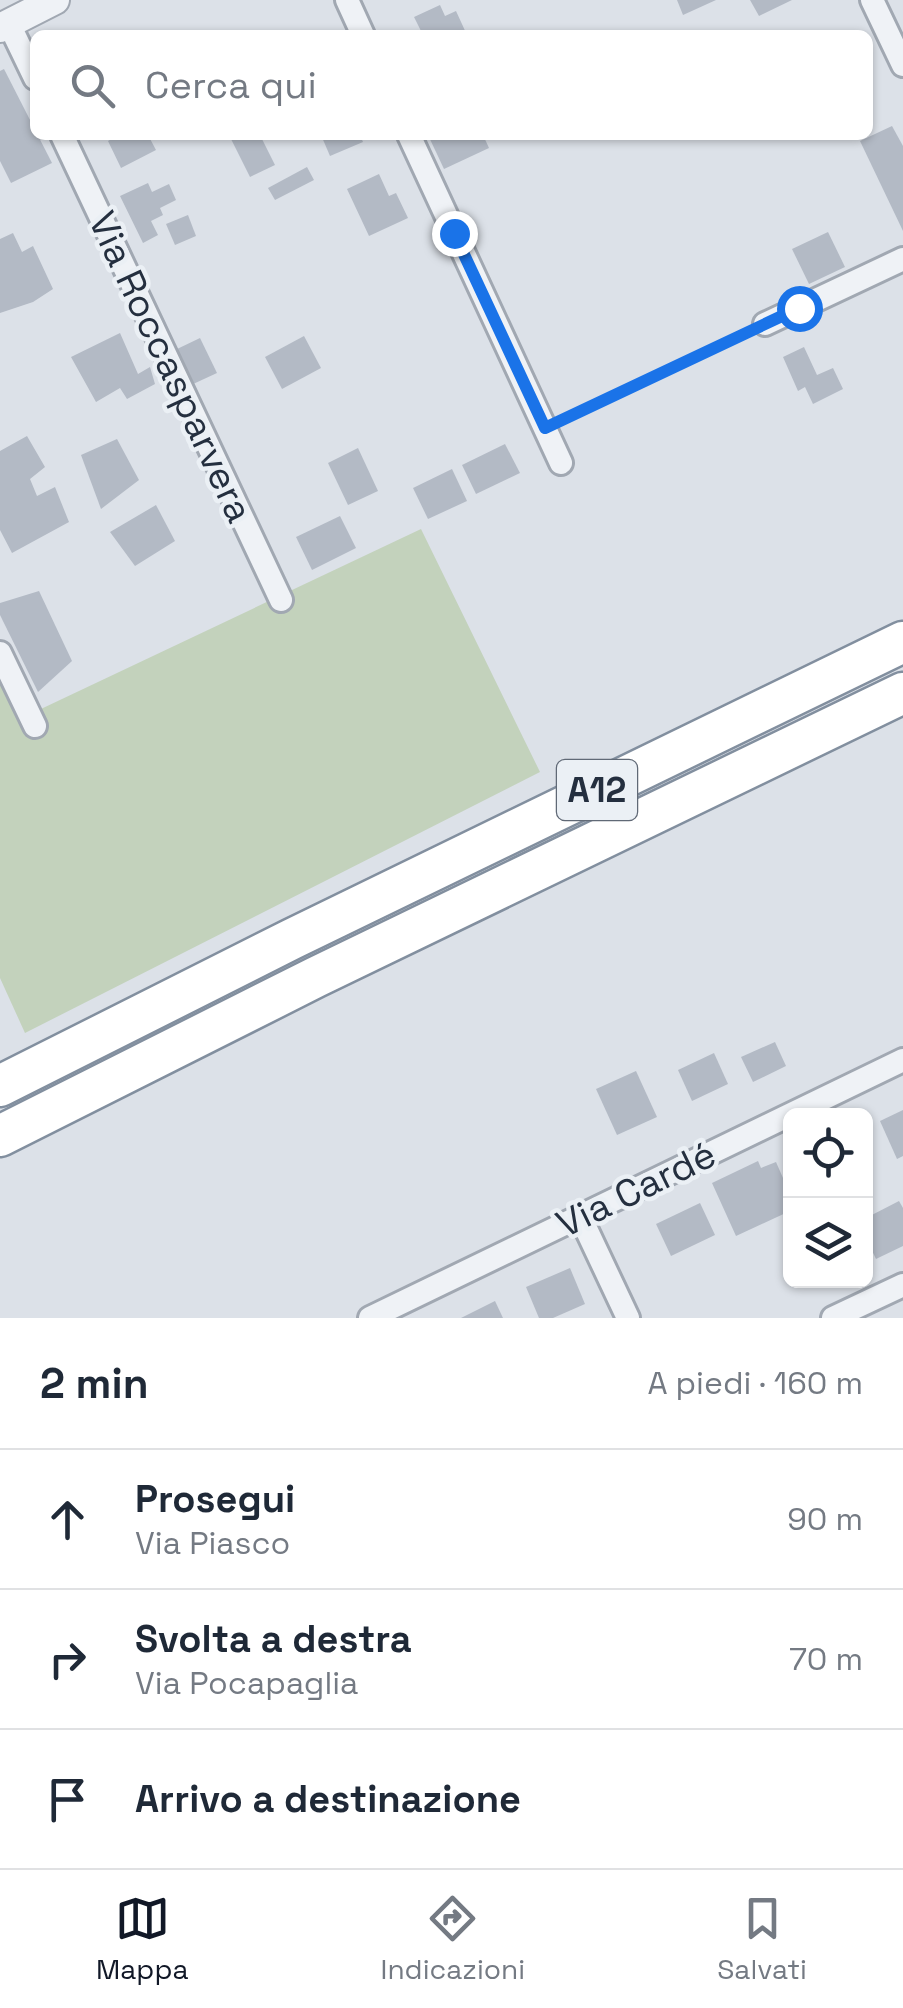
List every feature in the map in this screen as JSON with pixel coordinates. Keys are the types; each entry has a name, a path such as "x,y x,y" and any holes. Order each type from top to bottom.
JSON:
{"highway":[{"name":"A12","path":"292,938 903,642"},
{"name":"A12","path":"316,978 903,693"},
{"path":"0,1068 292,938"},
{"path":"0,1086 292,938"},
{"path":"0,1117 316,978"},
{"path":"0,1136 316,978"}],"street":[{"path":"30,69 5,26 55,0"},
{"path":"346,0 361,30"},
{"path":"872,0 903,64"},
{"name":"Via Roccasparvera","path":"64,140 281,600"},
{"path":"411,140 561,464"},
{"path":"765,324 903,259"},
{"path":"0,653 35,726"},
{"name":"Via Cardé","path":"370,1318 903,1060"},
{"path":"580,1216 628,1318"},
{"path":"834,1318 903,1285"}],"path":[{"path":"545,428 765,324"}],"green space":[{"path":"421,529 540,772 25,1033 0,978 0,671 24,717"}],"building":[{"path":"677,0 716,0 683,15"},
{"path":"750,0 792,0 759,16"},
{"path":"440,5 445,16 456,11 465,30 420,30 414,17"},
{"path":"4,69 30,120 30,140 40,140 52,163 11,183 0,161 0,71"},
{"path":"892,126 903,146 903,231 860,141 873,140 873,135"},
{"path":"151,140 156,150 121,168 108,141"},
{"path":"232,140 262,140 275,165 250,177"},
{"path":"323,140 362,140 363,142 330,156"},
{"path":"430,140 485,140 489,148 444,169"},
{"path":"307,167 314,180 275,200 268,188"},
{"path":"379,174 389,196 396,193 408,218 369,236 347,189"},
{"path":"148,183 152,192 169,184 176,200 160,208 163,215 151,221 158,235 143,243 120,196"},
{"path":"188,215 196,236 175,245 166,224"},
{"path":"828,232 845,267 809,284 792,249"},
{"path":"13,233 22,252 33,246 53,289 33,302 0,313 0,239"},
{"path":"120,333 138,374 150,367 155,384 127,399 120,388 96,402 71,357"},
{"path":"304,336 321,368 282,389 265,357"},
{"path":"200,338 217,373 191,385 175,350"},
{"path":"804,347 817,375 833,368 843,389 813,404 805,387 798,391 783,357"},
{"path":"27,436 45,467 30,479 37,496 55,487 69,522 12,553 0,530 0,451"},
{"path":"117,439 139,480 101,509 81,455"},
{"path":"505,444 520,473 476,494 462,465"},
{"path":"358,448 378,491 348,505 328,463"},
{"path":"452,469 467,501 428,519 413,488"},
{"path":"156,505 175,541 135,566 110,532"},
{"path":"340,516 356,548 312,570 296,537"},
{"path":"39,591 72,661 38,692 0,615 0,603"},
{"path":"775,1042 786,1066 753,1082 741,1057"},
{"path":"714,1053 728,1084 692,1101 678,1070"},
{"path":"636,1071 657,1117 617,1135 596,1089"},
{"path":"903,1110 903,1156 897,1159 880,1121"},
{"path":"758,1161 761,1168 776,1162 783,1178 783,1214 736,1236 712,1183"},
{"path":"899,1201 903,1208 903,1246 876,1259 873,1253 873,1214"},
{"path":"700,1203 715,1235 671,1256 656,1224"},
{"path":"570,1268 585,1304 553,1318 539,1318 526,1287"},
{"path":"495,1301 503,1318 461,1318"}],"route":[{"path":"454,233 545,428 799,308"}]}
